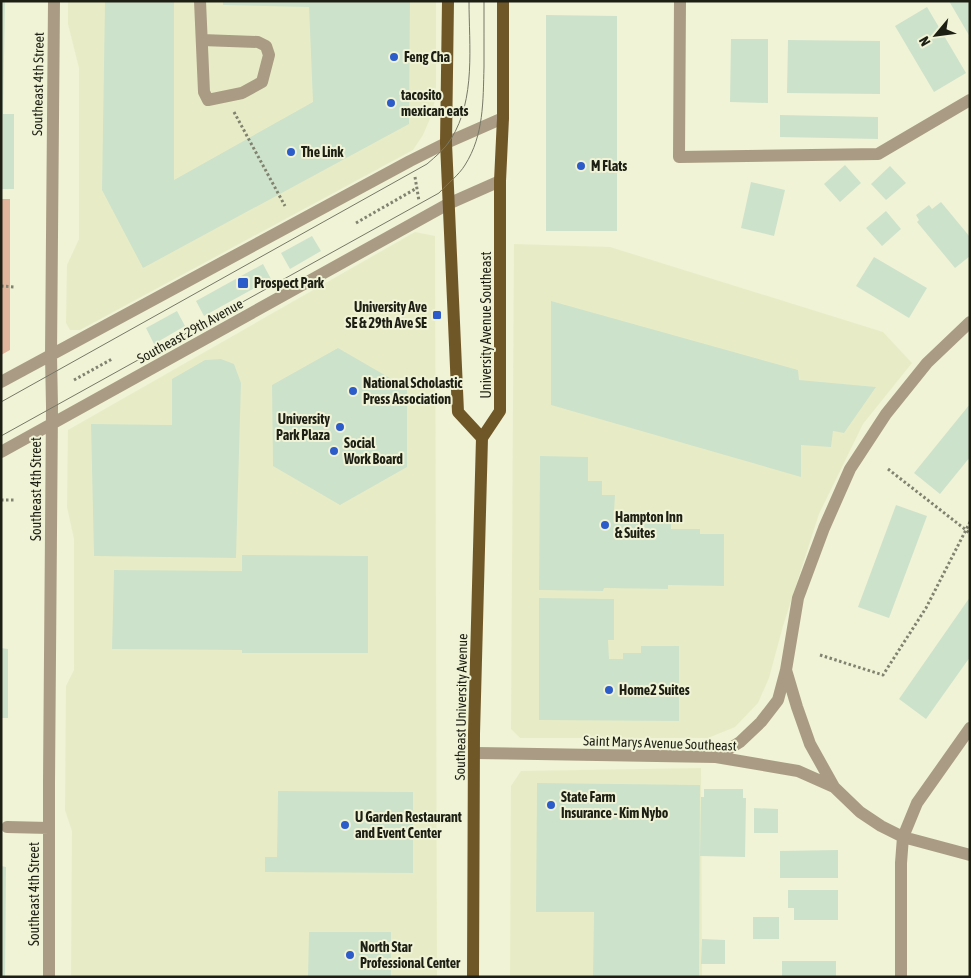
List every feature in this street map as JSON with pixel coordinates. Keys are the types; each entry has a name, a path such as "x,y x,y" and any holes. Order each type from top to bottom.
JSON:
{"main road":[{"name":"University Avenue Southeast","path":"448,1 446,143 458,412 482,438 500,411 500,181 503,118 503,1"},
{"name":"Southeast University Avenue","path":"473,977 475,753 482,438"}],"street":[{"name":"Southeast 4th Street","path":"50,977 49,828 54,1"},
{"path":"200,1 204,92 208,100 242,92 262,82 269,55 266,46 258,42 202,40"},
{"path":"680,1 679,157 878,154 970,100"},
{"path":"1,382 392,170 446,143 503,118"},
{"name":"Southeast 29th Avenue","path":"1,452 448,204 500,181"},
{"path":"716,757 740,742 761,722 778,700 786,670 798,598 824,528 850,469 886,414 927,363 970,322"},
{"path":"786,670 810,744 834,786"},
{"path":"901,977 901,863 903,837 917,802 970,728"},
{"name":"Saint Marys Avenue Southeast","path":"475,753 716,757 798,771 834,786 860,812 881,826 903,837 970,855"},
{"path":"7,827 49,828"}],"path":[{"path":"226,96 285,206"},
{"path":"414,172 419,204"},
{"path":"356,223 417,188"},
{"path":"1,286 15,287"},
{"path":"74,380 112,359"},
{"path":"888,469 968,529 970,534"},
{"path":"1,500 16,500"},
{"path":"820,655 884,675 926,608 970,522"}],"shaded area":[{"path":"68,1 436,1 436,95 432,114 423,135 413,150 80,330 70,330 66,323 67,265 79,239 79,68 68,24"},
{"path":"1,199 10,199 10,350 1,355"},
{"path":"415,232 435,236 437,977 71,977 72,831 65,810 66,686 74,670 74,539 67,507 68,430"},
{"path":"514,244 610,247 883,332 912,363 863,424 819,514 783,626 769,678 758,703 735,727 708,738 520,738 511,729"},
{"path":"701,768 702,977 510,977 511,786 521,771"}],"building":[{"path":"1,1 5,1 3,114 14,114 14,189 1,189"},
{"name":"The Link","path":"105,1 174,1 174,180 313,102 309,7 223,5 223,1 410,1 409,124 143,268 102,190"},
{"path":"949,1 970,1 970,37"},
{"path":"927,7 966,73 934,92 895,26"},
{"name":"M Flats","path":"546,15 617,16 617,231 546,231"},
{"path":"731,39 768,39 768,103 730,102"},
{"path":"788,40 880,41 880,94 787,93"},
{"path":"780,115 878,117 878,139 780,137"},
{"path":"845,165 861,183 840,202 824,184"},
{"path":"890,166 906,183 886,200 871,184"},
{"path":"751,182 785,190 774,236 741,228"},
{"path":"941,202 970,237 970,256 955,268 917,222 919,220 916,215 929,205 932,209"},
{"path":"886,211 901,229 882,246 866,228"},
{"path":"312,236 321,251 290,269 281,253"},
{"path":"874,257 927,288 909,318 856,286"},
{"path":"263,264 271,279 204,316 196,301"},
{"path":"551,301 798,370 799,380 876,387 844,433 833,431 831,447 801,445 801,477 551,405"},
{"path":"177,311 185,326 154,344 146,328"},
{"name":"University Park Plaza","path":"338,348 407,388 407,467 340,505 273,466 272,385"},
{"path":"221,359 234,364 241,383 236,558 94,556 91,424 172,425 172,379 205,360"},
{"path":"970,404 970,457 940,494 914,473"},
{"name":"Hampton Inn & Suites","path":"540,456 588,457 588,481 602,481 602,495 615,495 614,512 654,512 654,521 671,521 671,529 700,529 700,534 724,534 724,586 668,585 668,589 604,588 603,591 539,590"},
{"path":"896,505 927,516 889,618 858,607"},
{"path":"242,555 368,556 368,653 242,653 242,650 112,649 114,570 242,571"},
{"path":"970,597 970,657 926,719 899,699"},
{"name":"Home2 Suites","path":"539,598 614,599 614,640 608,640 609,659 623,659 623,653 641,653 641,646 679,646 679,721 539,720"},
{"path":"1,648 8,649 8,718 1,718"},
{"path":"537,783 700,785 699,977 593,977 594,912 536,912"},
{"path":"704,789 743,789 743,798 746,798 745,857 700,856 701,797 704,797"},
{"name":"U Garden Restaurant and Event Center","path":"278,791 413,792 413,873 265,872 265,857 277,857"},
{"path":"754,808 778,809 778,833 754,833"},
{"path":"838,850 838,878 780,878 780,851"},
{"path":"1,866 6,867 5,977 1,977"},
{"path":"788,890 838,890 838,920 794,920 794,908 788,908"},
{"path":"753,917 779,917 779,939 753,939"},
{"name":"North Star Professional Center","path":"309,932 391,932 391,977 308,977"},
{"path":"702,939 725,940 725,964 701,964"},
{"path":"782,961 836,961 836,977 782,977"}],"tram line":[{"path":"1,402 427,164 451,139 464,107 468,90 470,54 469,1"},
{"path":"1,436 439,193 465,165 476,142 479,130 484,67 484,1"}],"place":[{"name":"Feng Cha","path":"394,57"},
{"name":"tacosito mexican eats","path":"391,103"},
{"name":"The Link","path":"291,152"},
{"name":"M Flats","path":"581,166"},
{"name":"Prospect Park","path":"243,283"},
{"name":"University Ave SE & 29th Ave SE","path":"437,315"},
{"name":"National Scholastic Press Association","path":"353,391"},
{"name":"University Park Plaza","path":"340,427"},
{"name":"Social Work Board","path":"334,451"},
{"name":"Hampton Inn & Suites","path":"605,525"},
{"name":"Home2 Suites","path":"609,690"},
{"name":"State Farm Insurance - Kim Nybo","path":"551,805"},
{"name":"U Garden Restaurant and Event Center","path":"345,825"},
{"name":"North Star Professional Center","path":"350,955"}]}
